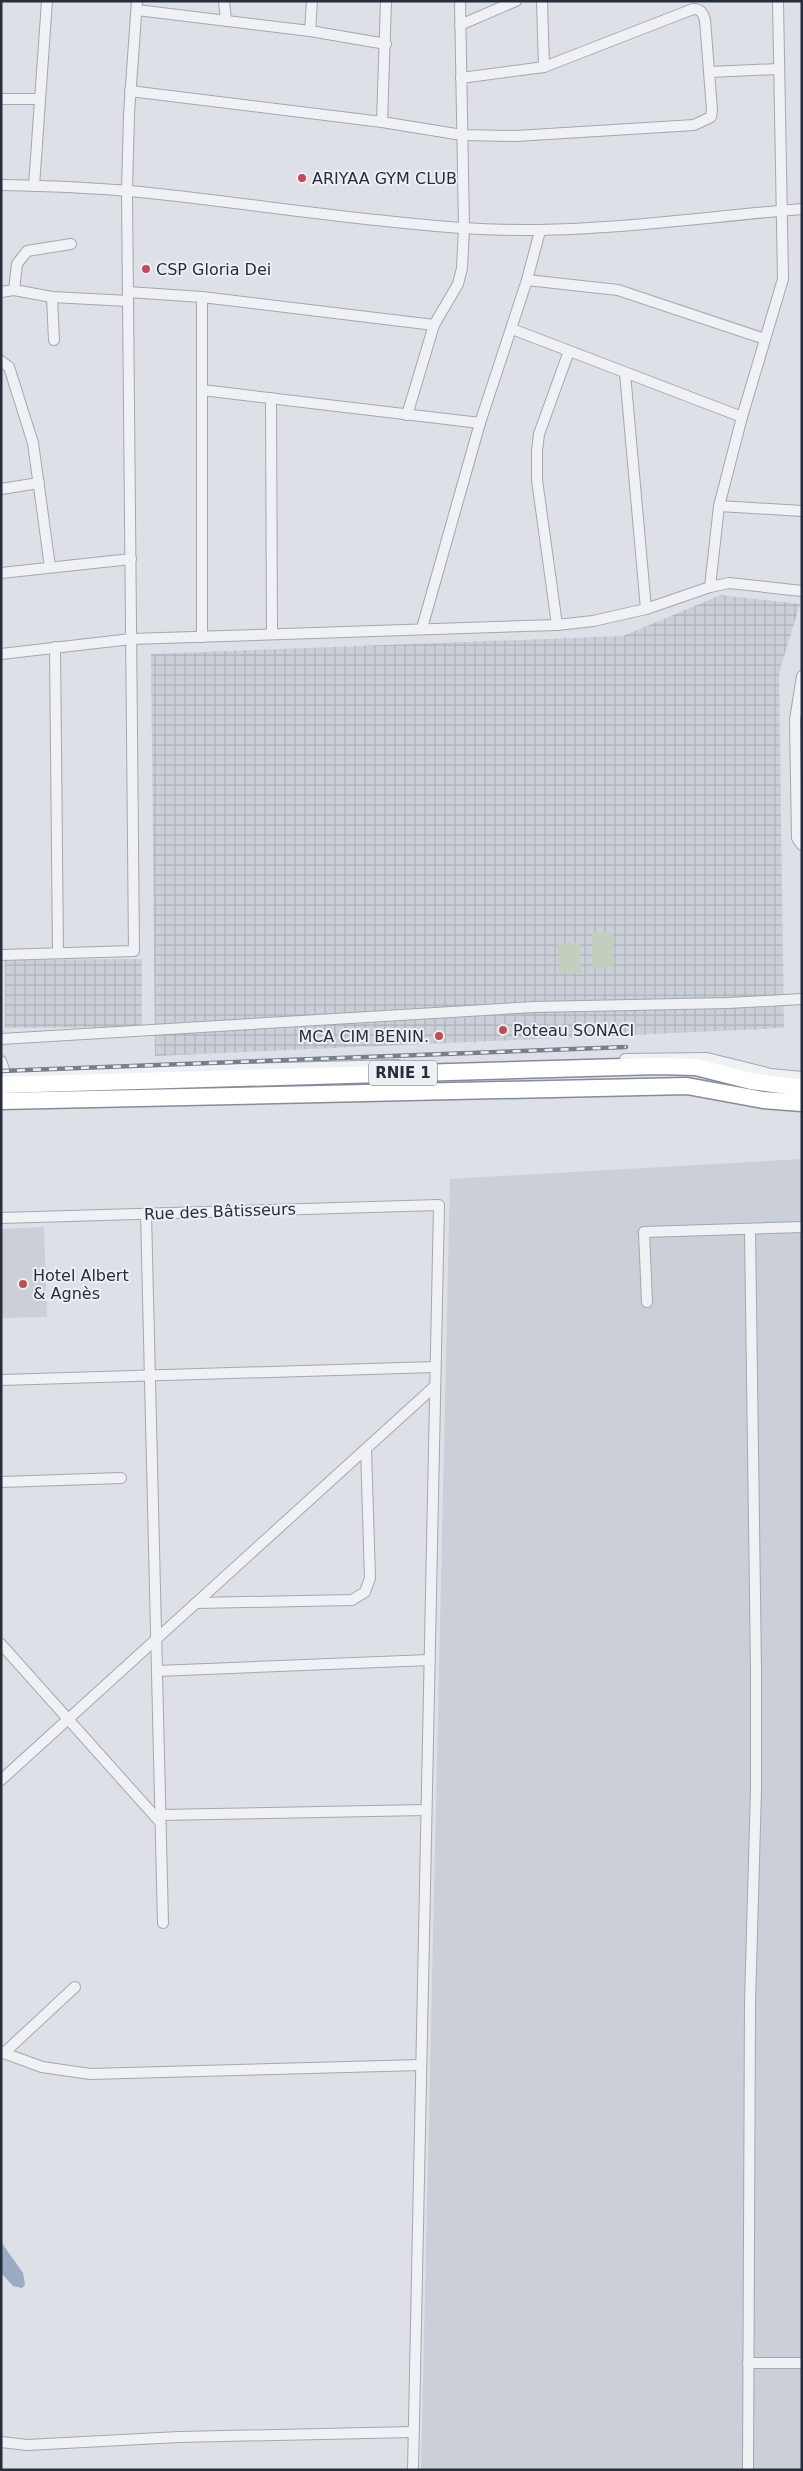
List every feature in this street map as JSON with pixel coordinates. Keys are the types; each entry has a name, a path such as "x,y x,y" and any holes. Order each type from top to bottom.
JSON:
{"highway":[{"name":"RNIE 1","path":"3,1078 657,1066 696,1067 752,1082 802,1088"},
{"name":"RNIE 1","path":"1,1101 687,1086 763,1100 802,1104"}],"street":[{"path":"34,186 47,1"},
{"path":"224,1 226,21"},
{"path":"310,31 312,1"},
{"path":"382,122 386,1"},
{"path":"407,415 434,325 458,284 462,268 464,228 460,1"},
{"path":"460,25 516,1"},
{"path":"542,1 544,67"},
{"path":"710,587 719,506 742,418 783,279 784,211 778,69 778,1"},
{"path":"1,954 134,951 127,191 130,91 137,5 226,21 310,31 386,44"},
{"path":"130,91 382,122 462,135 525,135 694,125 711,117 712,110 705,20 703,13 698,9 544,67 461,78"},
{"path":"710,72 778,69"},
{"path":"1,99 40,99"},
{"path":"1,186 127,191 304,213 464,228 540,231 635,226 802,209"},
{"path":"422,628 480,423 528,280 540,231"},
{"path":"14,290 17,264 27,251 71,244"},
{"path":"528,280 612,288 765,339"},
{"path":"1,292 14,290 52,297 202,297 434,325"},
{"path":"52,297 54,340"},
{"path":"202,297 202,636"},
{"path":"512,329 742,418"},
{"path":"558,625 537,480 537,451 539,434 569,351"},
{"path":"1,361 9,367 30,434 39,483 50,567"},
{"path":"625,372 646,609"},
{"path":"202,390 480,423"},
{"path":"270,398 272,634"},
{"path":"1,489 39,483"},
{"path":"719,506 802,512"},
{"path":"1,573 130,559"},
{"path":"1,654 131,639 558,625 593,621 646,609 710,587 743,583 802,591"},
{"path":"56,647 58,953"},
{"path":"802,676 795,720 797,838 802,845"},
{"path":"1,1039 534,1007 802,1000"},
{"path":"1,1060 3,1078 675,1057 722,1060 771,1074 802,1077"},
{"name":"Rue des Bâtisseurs","path":"1,1218 439,1205 435,1367"},
{"path":"146,1213 163,1922"},
{"path":"647,1302 644,1232 802,1227"},
{"path":"748,2470 750,2002 756,1790 750,1229"},
{"path":"1,1380 435,1367 412,2470"},
{"path":"1,1780 435,1386"},
{"path":"196,1603 352,1600 365,1592 370,1578 366,1449"},
{"path":"1,1482 121,1478"},
{"path":"1,1644 5,1656 160,1818 426,1810"},
{"path":"157,1671 429,1660"},
{"path":"75,1988 3,2052 42,2067 90,2074 421,2065"},
{"path":"748,2364 802,2363"},
{"path":"1,2442 27,2445 179,2437 413,2432"}],"shaded area":[{"path":"721,595 800,604 779,673 784,1028 155,1056 151,654 623,636"},
{"path":"142,959 142,1027 5,1028 5,960"},
{"path":"802,1159 802,2470 421,2470 450,1179"},
{"path":"44,1227 47,1317 1,1318 1,1229"}],"green space":[{"path":"592,932 613,932 613,967 592,967"},
{"path":"558,943 580,943 581,973 559,973"}],"water":[{"path":"1,2242 23,2273 25,2285 22,2288 13,2286 1,2273"}],"railway":[{"path":"1,1071 626,1047"}],"place":[{"name":"ARIYAA GYM CLUB","path":"302,178"},
{"name":"CSP Gloria Dei","path":"146,269"},
{"name":"Poteau SONACI","path":"503,1030"},
{"name":"MCA CIM BENIN.","path":"439,1036"},
{"name":"Hotel Albert & Agnès","path":"23,1284"}]}
